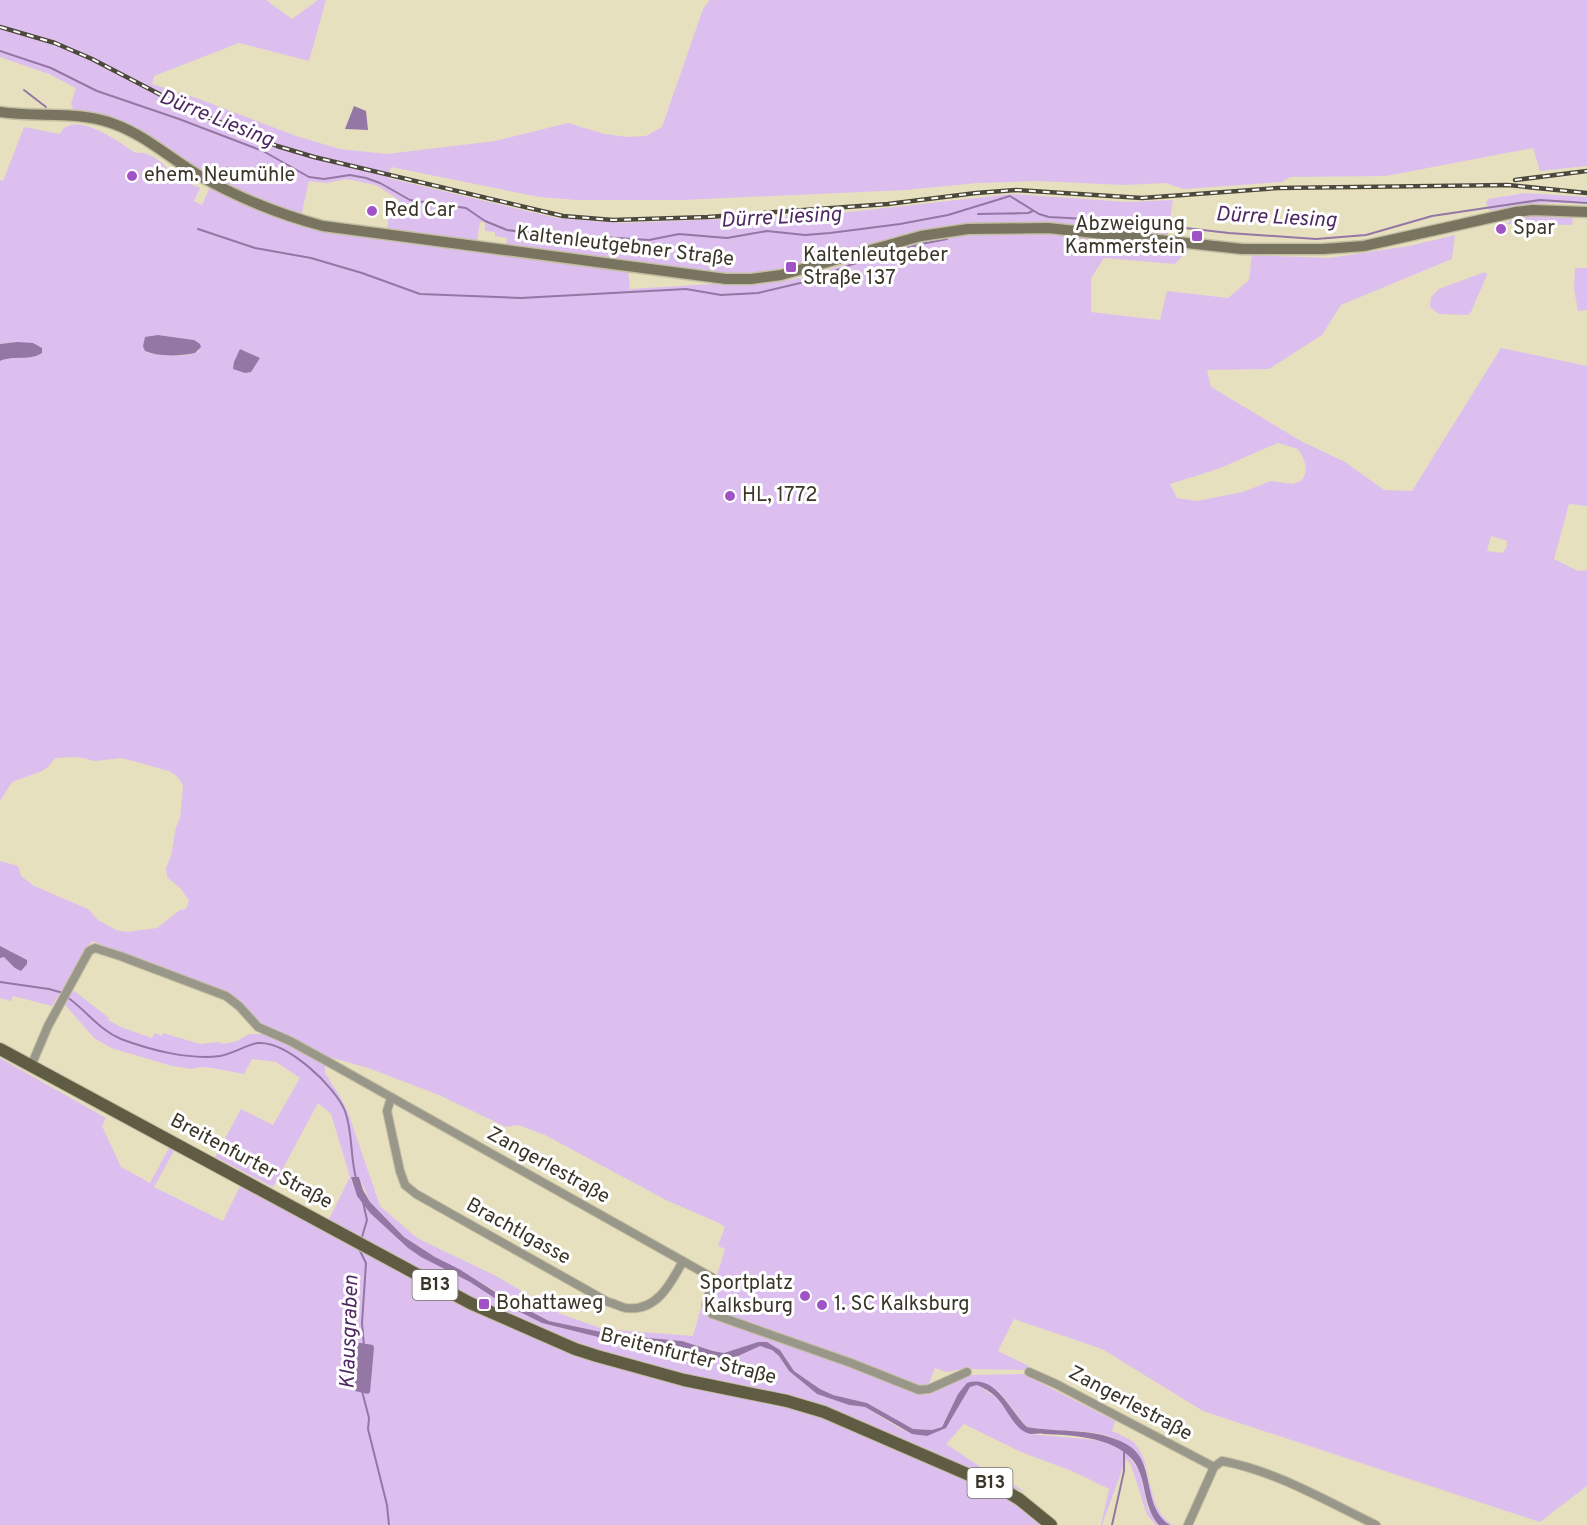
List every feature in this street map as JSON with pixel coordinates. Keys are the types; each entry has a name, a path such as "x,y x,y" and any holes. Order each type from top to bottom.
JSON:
{"main road":[{"name":"Kaltenleutgebner Straße","path":"0,112 83,116 115,124 138,135 218,185 274,211 323,225 726,279 781,275 921,236 968,230 1048,228 1235,248 1323,249 1364,246 1516,212 1532,210 1587,212"},
{"name":"Breitenfurter Straße","path":"0,1049 470,1303 575,1349 597,1356 684,1380 788,1401 824,1412 1004,1490 1051,1525"}],"street":[{"name":"Zangerlestraße","path":"31,1066 59,1004 91,949 95,948 120,956 226,996 239,1006 258,1027 300,1047 713,1278 706,1305 709,1311 719,1317 851,1363 920,1390 929,1389 967,1372"},
{"name":"Brachtlgasse","path":"391,1098 387,1111 405,1185 416,1194 608,1302 627,1308 645,1306 659,1298 669,1286 683,1261"},
{"name":"Zangerlestraße","path":"1029,1372 1056,1383 1214,1467"},
{"path":"1188,1525 1214,1467 1222,1461 1246,1467 1294,1486 1376,1525"}],"shaded area":[{"path":"0,0 266,0 292,19 318,0 326,0 309,61 239,43 154,76 152,84 296,136 340,149 387,154 495,141 568,123 605,134 627,137 646,136 662,127 703,9 710,0 1587,0 1587,166 1540,171 1533,148 1386,176 1290,177 1282,182 1184,189 1165,183 1125,185 1037,181 978,183 906,190 682,200 576,200 539,197 391,167 388,178 557,218 620,223 822,215 1011,194 1126,202 1173,200 1166,245 1190,248 1175,264 1104,258 1091,278 1091,312 1160,320 1167,291 1228,298 1249,280 1252,255 1329,258 1409,246 1455,235 1452,259 1341,305 1322,335 1269,369 1207,370 1211,387 1301,441 1345,462 1384,490 1412,491 1501,348 1587,366 1587,506 1569,504 1554,559 1578,571 1587,570 1587,1486 1540,1522 1203,1411 1102,1349 1014,1319 998,1351 1029,1366 1028,1370 964,1369 946,1372 935,1368 929,1384 920,1386 711,1309 709,1302 725,1249 718,1246 725,1227 719,1223 666,1200 545,1135 518,1125 506,1127 439,1095 371,1069 328,1058 285,1039 261,1025 238,1000 227,993 92,941 52,1006 13,996 11,1001 0,998 0,861 18,866 21,876 34,886 88,909 98,920 116,930 127,932 157,928 180,910 186,909 189,901 181,889 167,877 166,868 180,818 183,786 178,777 169,771 122,758 95,761 78,757 55,758 42,771 12,782 0,801 0,361 12,357 39,356 17,342 0,344 0,180 3,181 24,127 60,134 64,128 74,124 102,132 136,153 145,153 154,157 168,169 183,176 182,180 200,188 194,201 202,205 213,180 107,118 73,109 71,104 76,88 49,74 0,57","holes":["346,179 376,185 399,200 398,207 390,206 387,229 477,241 480,222 485,222 485,231 495,232 495,236 507,238 506,245 700,271 746,274 779,269 843,251 847,264 801,278 756,285 711,284 630,289 628,269 300,221 309,181 327,183","158,335 194,340 199,351 181,355 148,353 144,349 144,339","240,349 260,358 245,373 239,370","1278,443 1298,449 1306,465 1304,477 1301,481 1292,484 1271,481 1243,492 1197,501 1177,498 1170,484 1218,469","1491,536 1507,541 1503,553 1487,551"]},
{"path":"354,106 366,111 368,130 345,129"},
{"path":"1525,193 1587,197 1587,204 1538,204 1490,211 1486,203 1488,199"},
{"path":"1526,216 1573,218 1572,225 1506,224 1511,220"},
{"path":"1575,268 1587,268 1587,310 1578,311 1574,289"},
{"path":"1485,272 1487,275 1468,315 1439,314 1430,307 1431,297 1439,289"},
{"path":"158,335 194,340 201,347 195,353 177,355 145,351 143,346 145,337"},
{"path":"33,343 42,348 42,353 33,357 0,361 0,344"},
{"path":"240,349 260,358 251,372 245,373 233,369"},
{"path":"0,946 27,960 27,964 21,971 4,957 0,958"},
{"path":"73,990 109,1018 108,1020 152,1038 155,1033 162,1036 163,1033 200,1044 218,1042 223,1044 237,1041 249,1034 264,1034 285,1041 325,1064 325,1073 349,1115 380,1206 417,1238 496,1276 561,1314 603,1329 693,1336 703,1301 705,1312 712,1317 858,1368 926,1395 968,1375 1023,1374 1115,1421 1112,1431 1136,1445 1146,1465 1158,1508 1173,1525 1164,1522 1158,1516 1154,1509 1145,1466 1121,1442 1109,1436 1086,1432 1027,1427 998,1391 973,1381 958,1394 942,1427 950,1422 970,1386 977,1385 996,1397 1017,1424 1029,1434 1096,1440 1112,1445 1128,1455 1140,1472 1148,1509 1159,1525 1156,1525 1147,1515 1131,1465 1126,1459 1101,1525 1109,1489 1072,1471 1021,1452 964,1424 946,1444 979,1466 1026,1492 999,1484 1045,1525 0,1525 0,1058 106,1118 102,1126 121,1167 150,1183 169,1148 174,1151 154,1187 223,1221 242,1182 325,1227 350,1177 331,1114 318,1103 273,1187 215,1157 241,1109 273,1125 300,1078 276,1062 252,1059 244,1074 212,1068 192,1069 172,1066 111,1048 94,1038 65,1005","holes":["359,1177 370,1202 404,1237 549,1321 616,1335 682,1341 724,1353 758,1342 767,1342 780,1350 794,1371 820,1389 833,1395 867,1403 913,1429 932,1430 942,1427 927,1436 912,1434 899,1428 865,1407 849,1405 817,1394 789,1371 772,1350 760,1346 736,1357 715,1358 672,1344 622,1343 542,1323 502,1303 470,1282 408,1248 370,1213 357,1196 351,1178","373,1345 371,1373 355,1391 351,1348"]},
{"path":"351,1177 359,1177 370,1202 404,1237 500,1295 549,1321 616,1335 682,1341 724,1353 758,1342 767,1342 780,1350 794,1371 820,1389 833,1395 867,1403 913,1429 932,1430 942,1427 958,1394 967,1383 986,1384 1001,1395 1027,1427 1102,1435 1126,1444 1142,1461 1155,1507 1170,1525 1159,1525 1153,1517 1140,1473 1131,1458 1122,1451 1090,1438 1024,1432 996,1397 977,1385 970,1387 946,1428 927,1436 912,1434 865,1407 849,1405 817,1394 789,1371 772,1350 760,1346 736,1357 715,1358 672,1344 622,1343 542,1323 502,1303 470,1282 408,1248 370,1213 357,1196"},
{"path":"354,1342 373,1345 374,1348 368,1394 355,1391 351,1348"}],"waterway":[{"name":"Dürre Liesing","path":"0,51 51,68 97,91 263,151 309,177 324,179 350,175 366,178 410,200 466,208 485,221 507,230 577,239 601,237 649,240 679,234 727,238 767,231 805,235 830,233 948,215 1010,196 1039,214 1049,217 1124,221 1229,233 1316,239 1366,235 1432,216 1540,200 1587,203"},
{"path":"24,90 46,107"},
{"path":"978,214 1033,211"},
{"path":"198,229 255,248 311,258 420,294 521,298 686,289 721,295 758,293 813,280 850,265 921,244 947,239"},
{"path":"0,982 63,993"},
{"path":"67,997 113,1035 157,1050 208,1057 225,1055 258,1043 270,1044 296,1057 321,1078 340,1101 345,1111 356,1178"},
{"name":"Klausgraben","path":"362,1237 367,1220 363,1202"},
{"name":"Klausgraben","path":"359,1249 366,1263 362,1323 364,1346"},
{"name":"Klausgraben","path":"362,1391 369,1418 368,1429 387,1505 389,1525"},
{"path":"1112,1525 1124,1471 1124,1451"}],"railway":[{"path":"0,27 55,43 92,59 186,108 277,146 314,157 563,216 613,220 708,217 888,204 1016,190 1142,198 1278,188 1508,185 1587,193"},
{"path":"1515,180 1587,171"}],"place":[{"name":"ehem. Neumühle","path":"132,176"},
{"name":"Red Car","path":"372,211"},
{"name":"Spar","path":"1501,229"},
{"name":"Abzweigung Kammerstein","path":"1197,236"},
{"name":"Kaltenleutgeber Straße 137","path":"791,267"},
{"name":"HL, 1772","path":"730,496"},
{"name":"Sportplatz Kalksburg","path":"805,1296"},
{"name":"Bohattaweg","path":"484,1304"},
{"name":"1. SC Kalksburg","path":"822,1305"}]}
